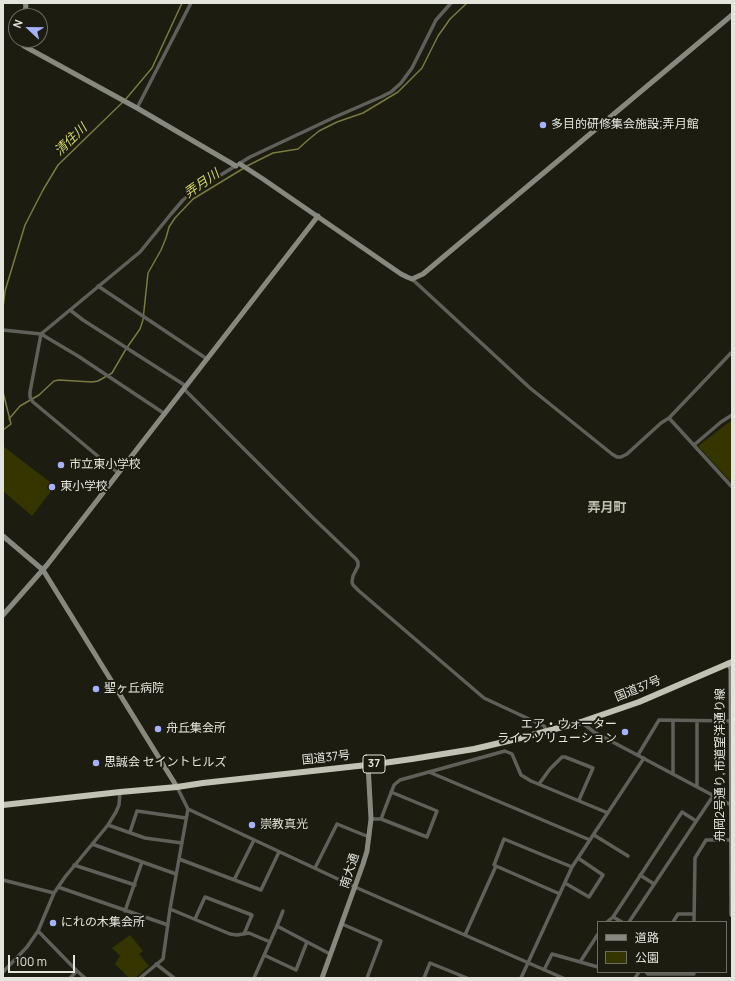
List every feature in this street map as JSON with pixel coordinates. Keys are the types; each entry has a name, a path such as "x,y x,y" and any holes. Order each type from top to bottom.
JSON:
{"highway":[{"name":"国道37号","path":"3,805 177,787 412,759 474,749 581,722 639,702 730,662"}],"street":[{"path":"137,108 191,3"},
{"path":"118,473 33,402 30,397 41,334 140,252 170,214 183,200 194,192 250,157 391,92 409,73 436,20 451,3"},
{"path":"412,279 422,274 732,15"},
{"path":"28,48 238,165 318,216 407,278 412,279 530,388 612,454 621,457 669,418 732,353"},
{"path":"3,615 43,570 318,216"},
{"path":"98,286 207,359"},
{"path":"70,310 185,388 310,516 356,559 358,566 352,582 356,588 484,698 544,726 547,731"},
{"path":"3,330 41,334 78,356 165,414"},
{"path":"694,445 721,422 732,415"},
{"path":"669,418 732,487"},
{"path":"3,536 43,570 177,787 188,809 355,887 563,978"},
{"name":"舟岡2号通り,市道望洋通り線","path":"730,662 732,915"},
{"path":"638,755 659,720 731,721"},
{"path":"673,721 673,774"},
{"path":"697,721 697,786"},
{"path":"581,722 594,732 731,805"},
{"path":"381,819 394,785 400,780 505,751 512,754 521,775 531,781 608,813"},
{"path":"539,784 550,769 562,757 593,768 579,800"},
{"path":"521,978 572,867 644,758"},
{"name":"南大通","path":"322,978 367,851 371,819 368,764"},
{"path":"430,772 590,840"},
{"path":"3,972 5,968 27,947 38,931 54,894 65,876 108,825 119,805 120,792"},
{"path":"371,819 381,819 427,837 437,811 391,792"},
{"path":"630,921 713,796"},
{"path":"140,978 163,959 170,909 188,809"},
{"path":"130,832 137,811 186,818"},
{"path":"608,921 613,917 682,812 696,820"},
{"path":"315,868 337,824 369,837"},
{"path":"108,825 145,838 182,843"},
{"path":"594,835 628,856"},
{"path":"465,935 496,866 494,865 504,839 572,867"},
{"path":"234,880 254,840"},
{"path":"694,921 694,858 706,840 732,840"},
{"path":"92,844 176,874"},
{"path":"179,859 261,890 279,852"},
{"path":"565,883 589,898 603,875 578,858"},
{"path":"125,911 135,886 142,862"},
{"path":"74,865 135,886"},
{"path":"496,866 560,894"},
{"path":"640,875 654,884"},
{"path":"3,880 54,894"},
{"path":"58,887 168,925"},
{"path":"195,919 205,896 252,915 244,934"},
{"path":"170,909 230,934 237,935 249,933 270,942"},
{"path":"254,978 283,911"},
{"path":"674,921 678,914 694,914"},
{"path":"613,917 620,921"},
{"path":"342,924 381,941 367,978"},
{"path":"277,926 330,954"},
{"path":"38,931 85,978"},
{"path":"580,962 597,936"},
{"path":"264,955 296,970 307,942"},
{"path":"544,970 552,954 597,967"},
{"path":"424,978 430,963 460,977 467,978"},
{"path":"156,964 172,978"},
{"path":"70,978 77,971"},
{"path":"647,973 694,974"}],"green space":[{"path":"732,420 732,483 698,446"},
{"path":"3,446 55,486 32,516 3,491"},
{"path":"130,935 143,951 139,954 149,966 135,978 129,978 115,964 120,956 112,948"}],"waterway":[{"name":"清住川","path":"3,308 5,291 25,225 43,190 58,165 125,100 152,68 182,3"},
{"name":"弄月川","path":"247,166 273,153 298,149 319,131 337,122 363,113 398,92 422,68 438,36 450,19 467,3"},
{"name":"弄月川","path":"9,419 20,406 39,395 54,381 92,382 98,381 112,373 140,329 143,320 148,273 161,250 169,227 175,218 193,199 244,168"},
{"name":"清住川","path":"3,392 11,424 3,430"}],"place":[{"name":"多目的研修集会施設;弄月館","path":"543,125"},
{"name":"市立東小学校","path":"61,465"},
{"name":"東小学校","path":"52,487"},
{"name":"聖ヶ丘病院","path":"96,689"},
{"name":"舟丘集会所","path":"158,729"},
{"name":"エア・ウォーター ライフソリューション","path":"625,732"},
{"name":"思誠会 セイントヒルズ","path":"96,763"},
{"name":"崇教真光","path":"252,825"},
{"name":"にれの木集会所","path":"53,923"}],"district":[{"name":"弄月町","path":"607,508"}]}
